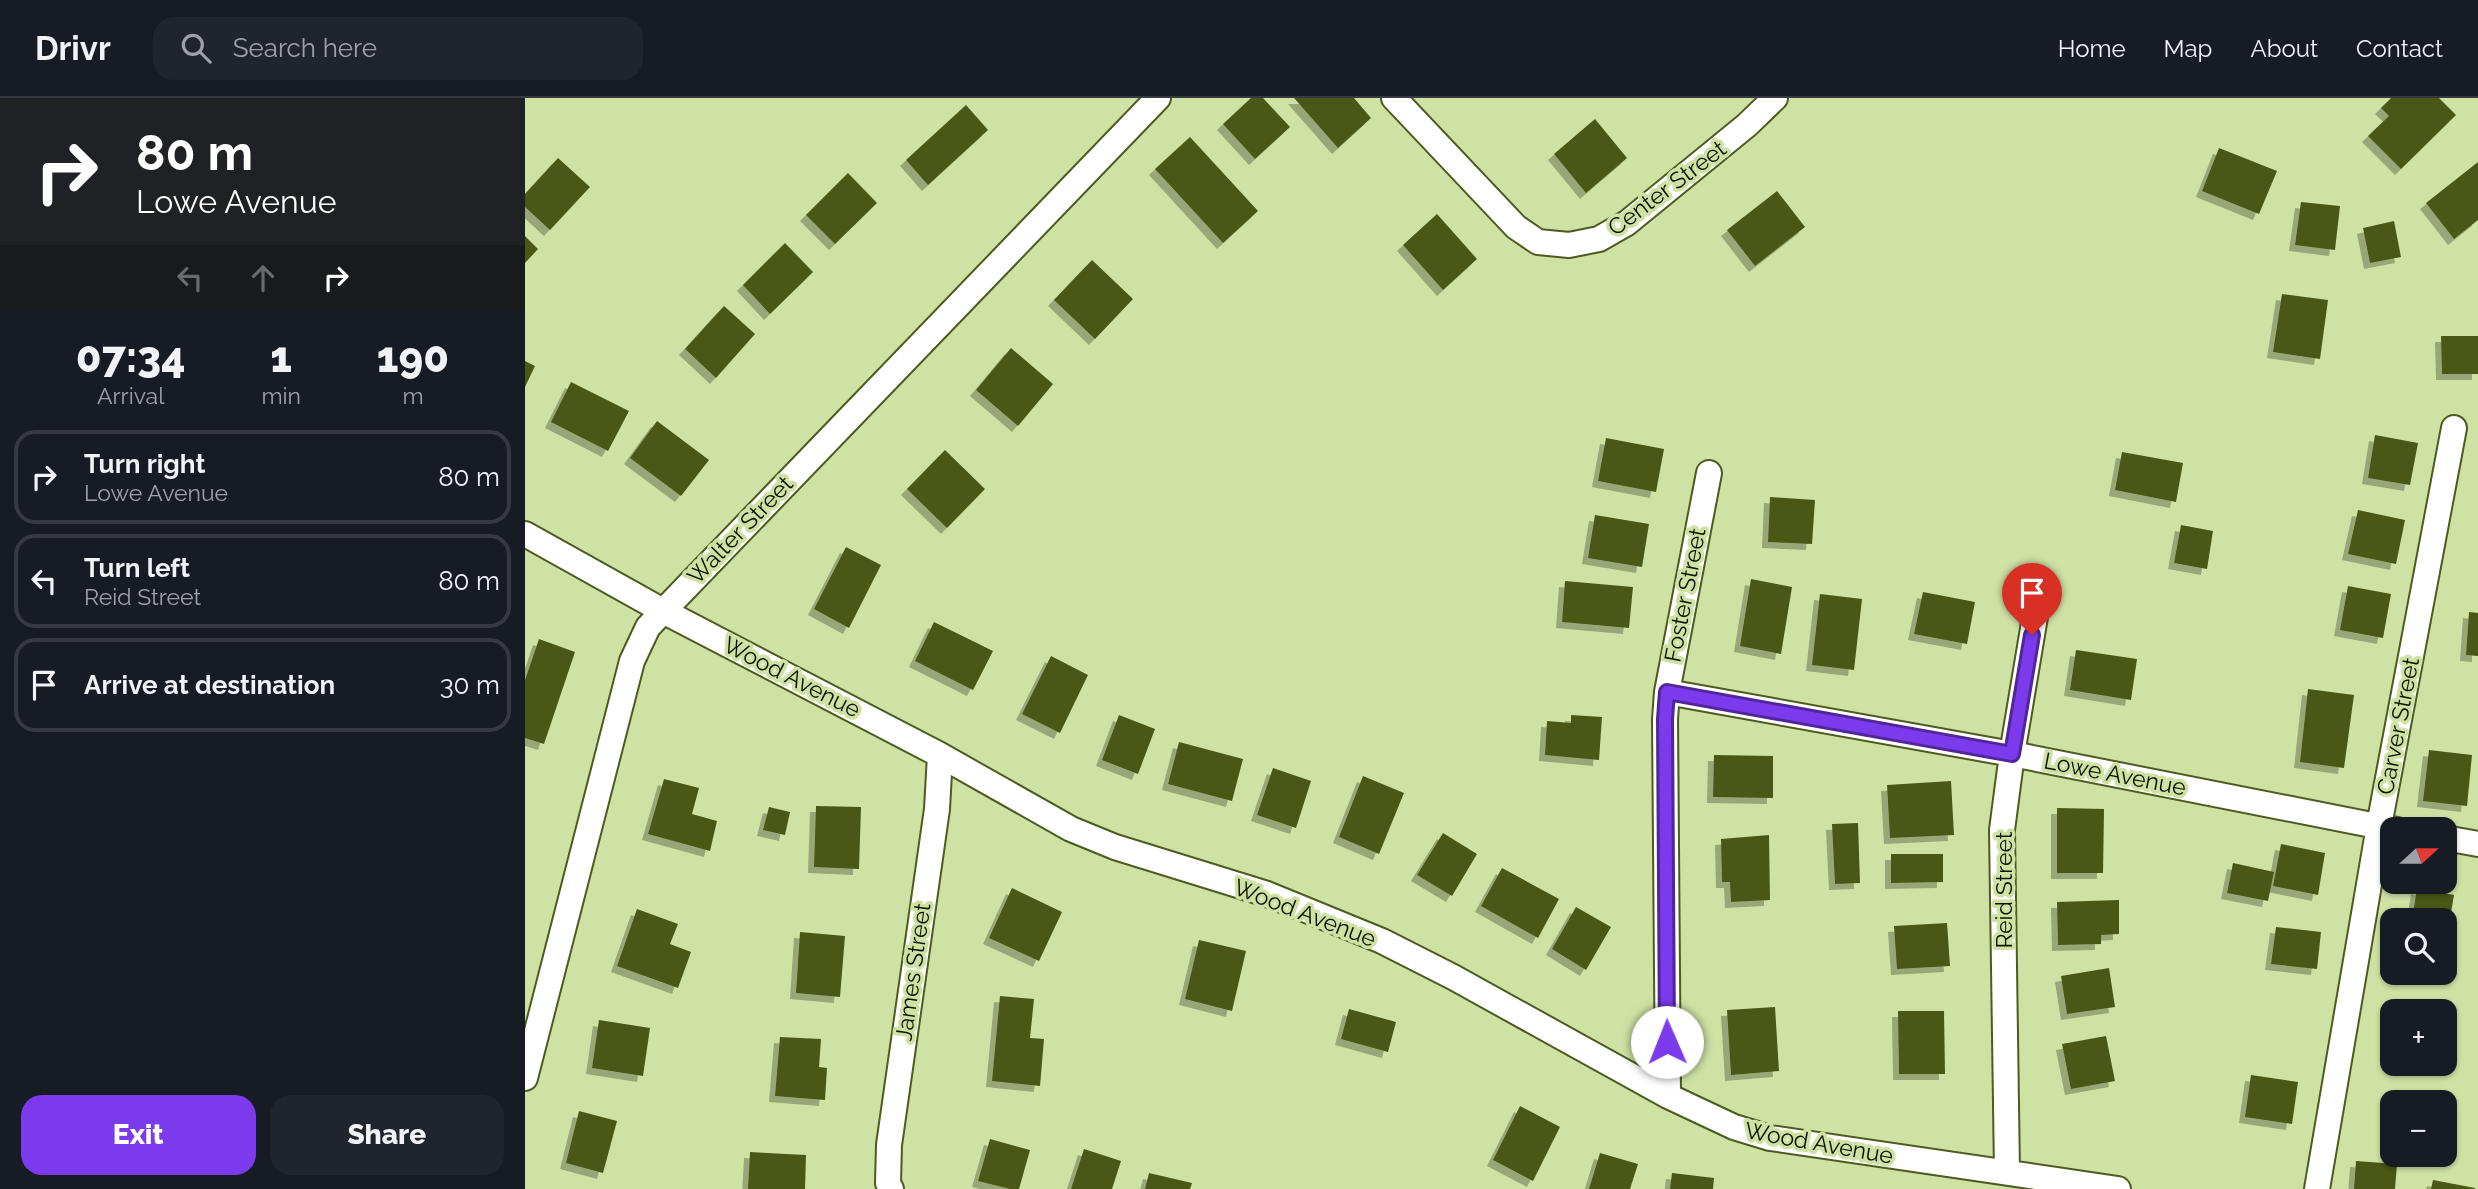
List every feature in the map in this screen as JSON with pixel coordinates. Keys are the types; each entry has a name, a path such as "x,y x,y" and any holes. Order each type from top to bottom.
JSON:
{"street":[{"name":"Walter Street","path":"525,1078 632,661 648,627 1159,98"},
{"name":"Center Street","path":"1394,98 1516,228 1538,242 1569,245 1599,239 1627,223 1747,125 1775,98"},
{"name":"Carver Street","path":"2390,817 2454,428"},
{"name":"Foster Street","path":"1668,1096 1665,719 1667,692 1709,473"},
{"name":"Wood Avenue","path":"525,534 663,611 940,755 1071,828 1128,851 1267,894 1382,942 1453,977 1668,1096 1734,1128 1770,1138 2118,1189"},
{"name":"Reid Street","path":"2007,1172 2002,830 2036,611"},
{"name":"Lowe Avenue","path":"1667,692 2012,754 2380,826"},
{"name":"James Street","path":"891,1189 888,1183 889,1145 937,809 940,755"},
{"path":"2457,840 2478,844"},
{"name":"Carver Street","path":"2317,1189 2380,869"}],"building":[{"path":"1251,98 1263,98 1290,127 1255,159 1223,124"},
{"path":"1294,98 1354,98 1371,118 1338,148"},
{"path":"2391,98 2439,98 2456,115 2401,169 2368,136 2389,116 2381,108"},
{"path":"966,105 988,130 928,185 906,160"},
{"path":"1595,119 1627,158 1586,193 1554,154"},
{"path":"1190,137 1258,211 1223,243 1155,169"},
{"path":"2219,148 2277,171 2259,214 2202,191"},
{"path":"558,158 590,187 550,230 525,207 525,194"},
{"path":"2478,162 2478,220 2454,239 2426,203"},
{"path":"848,173 877,203 835,244 806,215"},
{"path":"1777,191 1805,227 1755,266 1727,230"},
{"path":"2301,202 2340,206 2335,250 2295,245"},
{"path":"1437,214 1477,259 1443,290 1403,245"},
{"path":"2394,221 2401,257 2370,263 2363,228"},
{"path":"525,236 538,249 525,263"},
{"path":"785,243 813,272 770,314 743,285"},
{"path":"1092,260 1133,299 1095,339 1054,300"},
{"path":"2282,294 2328,300 2320,359 2273,352"},
{"path":"724,306 755,334 716,378 685,349"},
{"path":"2441,336 2478,336 2478,374 2442,374"},
{"path":"1011,348 1053,384 1018,426 976,390"},
{"path":"525,361 535,366 525,387"},
{"path":"571,382 629,411 608,451 551,422"},
{"path":"657,421 709,460 681,496 630,458"},
{"path":"2375,435 2418,443 2410,485 2368,478"},
{"path":"1606,438 1664,449 1656,492 1598,481"},
{"path":"945,450 985,489 947,528 907,489"},
{"path":"2122,452 2183,463 2176,502 2115,490"},
{"path":"1770,497 1815,500 1812,544 1768,542"},
{"path":"2358,510 2405,520 2396,564 2348,554"},
{"path":"1595,515 1649,524 1642,567 1588,558"},
{"path":"2181,525 2213,531 2207,569 2174,563"},
{"path":"846,547 881,565 849,628 814,609"},
{"path":"1751,579 1792,587 1781,654 1740,646"},
{"path":"1565,581 1633,587 1629,628 1562,622"},
{"path":"2348,586 2391,594 2383,638 2340,630"},
{"path":"1923,592 1975,602 1967,644 1914,634"},
{"path":"1820,594 1862,599 1854,670 1812,665"},
{"path":"2469,612 2478,613 2478,656 2466,655"},
{"path":"934,622 993,651 973,690 915,661"},
{"path":"539,639 575,652 544,744 525,738 525,680"},
{"path":"2076,650 2137,659 2131,700 2070,690"},
{"path":"1051,656 1088,675 1060,733 1022,714"},
{"path":"2308,689 2354,695 2344,768 2300,762"},
{"path":"1119,715 1155,729 1138,774 1102,760"},
{"path":"1571,715 1602,717 1599,760 1545,755 1547,721 1571,723"},
{"path":"1179,742 1243,759 1232,801 1168,784"},
{"path":"2429,750 2472,755 2467,806 2423,801"},
{"path":"1714,755 1773,756 1773,798 1713,797"},
{"path":"1273,768 1311,781 1296,828 1257,815"},
{"path":"1363,776 1404,793 1379,854 1339,837"},
{"path":"664,779 699,788 692,814 717,821 710,851 648,834"},
{"path":"1951,781 1954,835 1890,838 1887,785"},
{"path":"816,806 861,807 859,869 814,867"},
{"path":"769,807 790,812 785,835 763,830"},
{"path":"2057,808 2104,809 2103,873 2057,873"},
{"path":"1858,823 1860,883 1835,884 1832,824"},
{"path":"1443,833 1477,854 1452,896 1417,875"},
{"path":"1769,835 1770,900 1731,902 1730,882 1722,882 1721,839"},
{"path":"2281,844 2325,853 2318,895 2273,886"},
{"path":"1891,854 1943,854 1943,882 1891,883"},
{"path":"2233,863 2274,872 2268,901 2227,893"},
{"path":"1502,868 1559,899 1538,938 1481,906"},
{"path":"1012,888 1062,912 1039,961 989,938"},
{"path":"2416,894 2454,895 2452,908 2414,908"},
{"path":"2119,900 2119,934 2101,935 2101,944 2058,945 2057,902"},
{"path":"1576,907 1611,927 1586,970 1552,949"},
{"path":"637,909 678,924 670,944 691,952 678,988 617,966"},
{"path":"1947,923 1950,966 1897,969 1894,926"},
{"path":"2276,927 2321,932 2317,969 2271,964"},
{"path":"800,932 845,936 840,997 796,993"},
{"path":"1199,940 1246,951 1232,1011 1185,999"},
{"path":"2109,968 2115,1007 2067,1014 2061,976"},
{"path":"1000,996 1034,999 1030,1038 1044,1039 1040,1086 992,1081"},
{"path":"1775,1007 1779,1071 1731,1075 1727,1010"},
{"path":"1349,1009 1396,1022 1388,1052 1341,1039"},
{"path":"1898,1011 1944,1011 1945,1074 1899,1074"},
{"path":"599,1020 650,1028 643,1076 592,1068"},
{"path":"2106,1036 2115,1081 2071,1089 2062,1044"},
{"path":"780,1037 821,1039 819,1067 827,1068 825,1100 775,1096"},
{"path":"2251,1075 2298,1082 2292,1124 2245,1117"},
{"path":"1520,1106 1560,1127 1533,1181 1493,1160"},
{"path":"579,1111 617,1121 603,1173 566,1163"},
{"path":"990,1139 1030,1150 1019,1189 978,1181"},
{"path":"1084,1149 1121,1161 1112,1189 1071,1189"},
{"path":"750,1152 806,1155 805,1189 748,1189"},
{"path":"1600,1153 1638,1164 1630,1189 1589,1189"},
{"path":"2356,1161 2380,1163 2380,1167 2397,1167 2395,1189 2354,1189"},
{"path":"1149,1173 1192,1183 1190,1189 1145,1189"},
{"path":"1672,1173 1714,1178 1713,1189 1670,1189"},
{"path":"2433,1180 2475,1188 2475,1189 2431,1189"}],"route":[{"path":"1667,1042 1667,692 2012,754 2032,635"}]}
